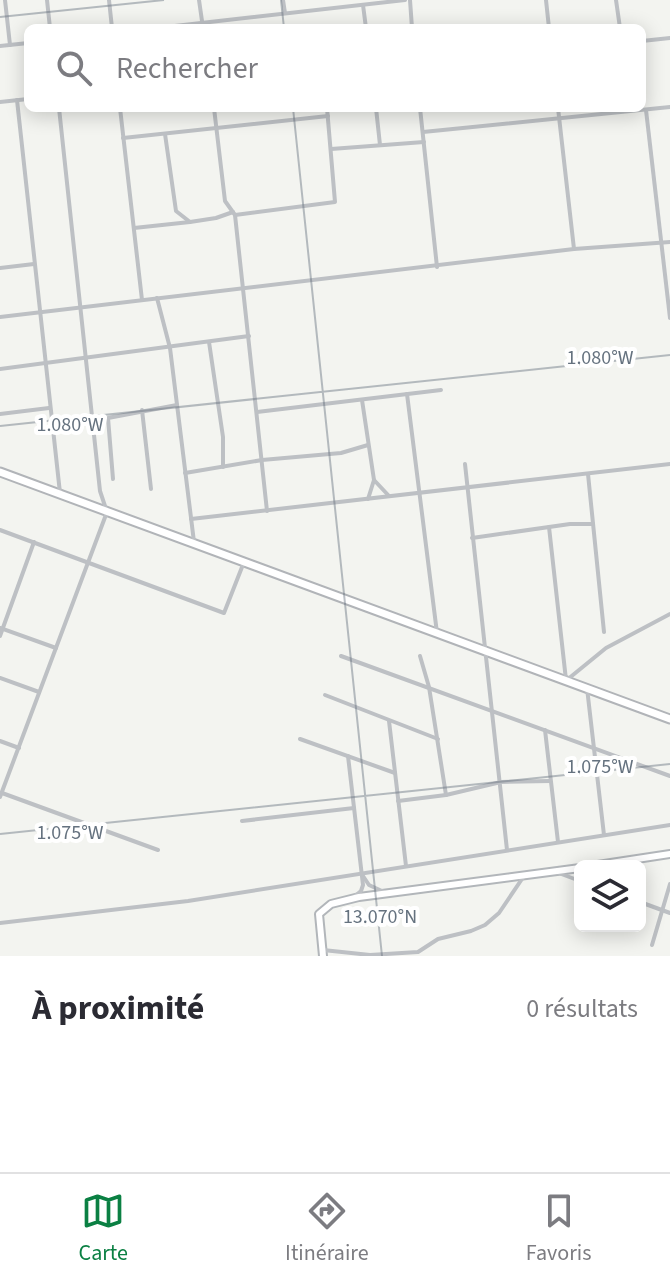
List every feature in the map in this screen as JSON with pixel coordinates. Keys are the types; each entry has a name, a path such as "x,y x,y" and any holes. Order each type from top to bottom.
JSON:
{"main road":[{"path":"0,472 670,719"}],"street":[{"path":"5,0 10,45"},
{"path":"47,0 50,24"},
{"path":"109,0 112,24"},
{"path":"199,0 202,24"},
{"path":"283,0 285,13"},
{"path":"209,24 407,0 411,24"},
{"path":"546,0 549,24"},
{"path":"616,0 619,24"},
{"path":"363,5 365,24"},
{"path":"646,41 670,38"},
{"path":"0,46 24,43"},
{"path":"0,102 24,99"},
{"path":"17,100 60,495"},
{"path":"670,107 646,109 670,318"},
{"path":"59,112 100,491 107,512 1,794 158,850"},
{"path":"120,112 142,300"},
{"path":"214,112 225,201 234,213 267,511"},
{"path":"134,228 335,202 328,112"},
{"path":"376,112 380,145"},
{"path":"420,112 437,267"},
{"path":"558,112 574,249"},
{"path":"423,132 611,112"},
{"path":"123,138 328,116"},
{"path":"165,134 176,211 168,223"},
{"path":"330,149 424,142"},
{"path":"176,211 190,222"},
{"path":"0,317 574,249 670,242"},
{"path":"0,268 34,264"},
{"path":"157,298 170,348 194,544"},
{"path":"0,369 249,336"},
{"path":"209,342 223,437 223,467"},
{"path":"257,412 441,390"},
{"path":"407,394 437,633"},
{"path":"362,400 374,480 368,499"},
{"path":"113,479 108,418 177,405"},
{"path":"0,414 50,408"},
{"path":"142,410 151,489"},
{"path":"185,473 262,460 341,453 368,445"},
{"path":"465,464 507,850"},
{"path":"191,519 670,464"},
{"path":"588,474 604,632"},
{"path":"374,480 389,496"},
{"path":"472,538 593,524"},
{"path":"549,527 566,681"},
{"path":"0,530 224,613 244,562"},
{"path":"0,636 34,542"},
{"path":"566,681 606,648 670,614"},
{"path":"1,628 56,648"},
{"path":"341,656 670,776"},
{"path":"420,656 429,687 446,795"},
{"path":"0,678 40,692"},
{"path":"587,688 604,835"},
{"path":"325,695 438,739"},
{"path":"389,721 406,866"},
{"path":"545,730 558,842"},
{"path":"300,739 395,773"},
{"path":"0,741 19,748"},
{"path":"348,756 362,874 361,891 348,900"},
{"path":"398,801 446,795 501,782 550,781"},
{"path":"242,821 354,808"},
{"path":"0,923 188,901 670,825"},
{"path":"630,860 670,854"},
{"path":"524,876 499,913 476,930 438,939 418,952 370,955 323,953 318,919 321,910 348,900 574,869"},
{"path":"554,872 574,879"},
{"path":"362,874 369,885 387,894"},
{"path":"652,945 670,884"},
{"path":"646,904 670,913"}]}
